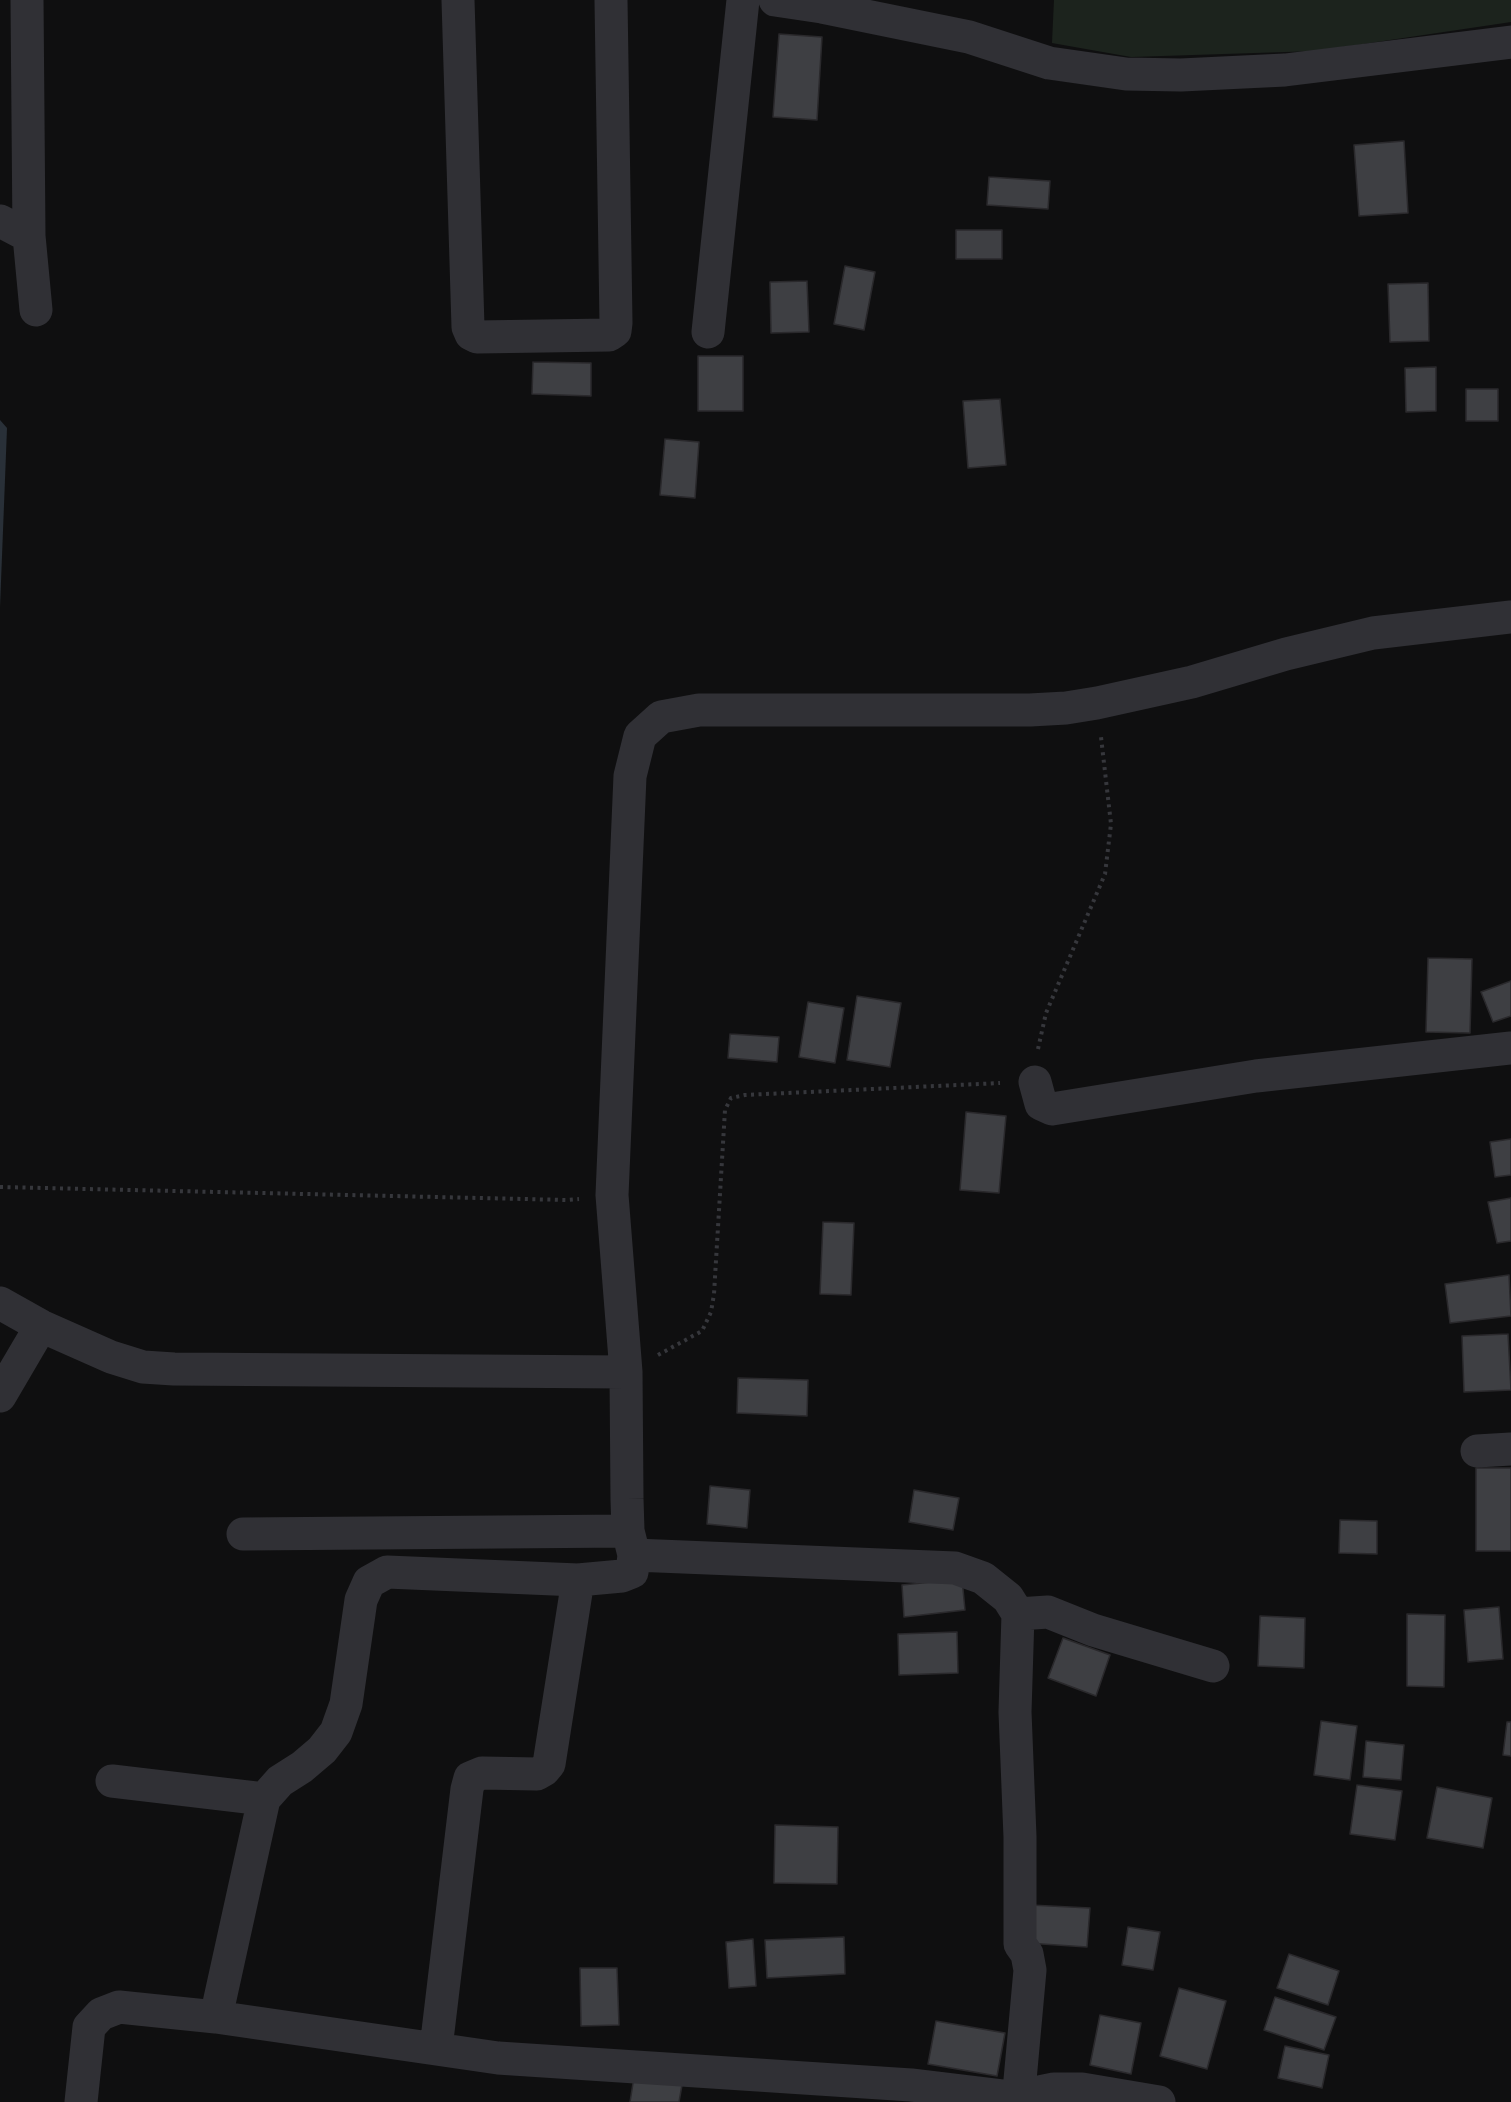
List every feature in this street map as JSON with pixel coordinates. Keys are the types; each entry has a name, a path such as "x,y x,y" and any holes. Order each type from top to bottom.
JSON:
{"street":[{"path":"27,0 29,236 36,310"},
{"path":"458,0 468,327 471,334 477,337 609,335 615,331 611,0"},
{"path":"708,333 743,0"},
{"path":"775,0 822,7 969,38 1049,63 1126,74 1181,75 1285,70 1511,42"},
{"path":"0,221 29,236"},
{"path":"216,2018 264,1799 280,1781 302,1767 322,1750 336,1732 346,1704 362,1600 369,1582 387,1572 578,1580 622,1576 632,1572 626,1372 612,1195 630,776 640,736 661,717 699,710 1030,710 1097,704 1192,682 1286,654 1373,633 1511,617"},
{"path":"1035,1082 1041,1104 1052,1109 1256,1076 1511,1048"},
{"path":"0,1303 40,1326 111,1357 143,1367 626,1372"},
{"path":"0,1396 40,1326"},
{"path":"1477,1451 1511,1449"},
{"path":"243,1534 631,1543 955,1568 983,1578 1008,1598 1018,1614 1015,1713 1020,1837 1020,1944 1027,1954 1030,1970 1019,2099"},
{"path":"436,2048 470,1778 482,1773 537,1774 549,1764 578,1580"},
{"path":"1018,1614 1048,1612 1093,1630 1213,1666"},
{"path":"112,1781 264,1799"},
{"path":"81,2102 89,2027 101,2014 119,2007 216,2018 498,2058 823,2091 912,2085 1019,2099 1054,2089 1069,2089 1159,2102"}],"path":[{"path":"626,1372 702,1331 711,1312 725,1110 731,1098 745,1095 1035,1082 1037,1057 1046,1013 1105,874 1111,824 1097,704"},
{"path":"0,1187 567,1200 612,1195"}],"shaded area":[{"path":"1054,0 1511,0 1511,22 1316,51 1131,57 1052,43"},
{"path":"0,420 7,428 0,607"}],"building":[{"path":"779,34 822,37 817,120 773,117"},
{"path":"1404,141 1408,213 1359,216 1354,145"},
{"path":"989,177 1050,181 1048,209 987,205"},
{"path":"956,230 1002,230 1002,259 956,259"},
{"path":"845,266 875,272 864,330 834,324"},
{"path":"807,281 809,332 771,333 770,282"},
{"path":"1428,283 1429,341 1390,342 1388,284"},
{"path":"698,356 743,356 743,411 698,411"},
{"path":"533,362 591,363 591,396 532,394"},
{"path":"1436,367 1436,411 1406,412 1405,368"},
{"path":"1466,389 1498,389 1498,421 1466,421"},
{"path":"1000,399 1006,465 968,468 963,401"},
{"path":"665,439 699,442 695,498 660,495"},
{"path":"1428,958 1472,959 1470,1033 1426,1032"},
{"path":"1511,981 1511,1016 1493,1022 1481,992"},
{"path":"857,996 901,1003 890,1067 847,1060"},
{"path":"808,1002 844,1008 835,1063 799,1057"},
{"path":"730,1034 779,1037 777,1062 728,1058"},
{"path":"966,1112 1006,1116 999,1193 960,1190"},
{"path":"1511,1139 1511,1175 1495,1177 1490,1142"},
{"path":"1511,1198 1511,1241 1497,1243 1488,1202"},
{"path":"823,1222 854,1223 851,1295 820,1294"},
{"path":"1509,1275 1511,1316 1450,1323 1445,1284"},
{"path":"1508,1334 1511,1390 1464,1392 1462,1336"},
{"path":"738,1378 808,1380 807,1416 737,1413"},
{"path":"1476,1468 1511,1468 1511,1551 1476,1551"},
{"path":"710,1486 750,1490 747,1528 707,1524"},
{"path":"914,1490 959,1498 953,1530 909,1522"},
{"path":"1340,1520 1377,1521 1377,1554 1339,1553"},
{"path":"962,1579 965,1610 904,1617 902,1585"},
{"path":"1499,1607 1503,1659 1468,1662 1464,1610"},
{"path":"1407,1614 1445,1615 1444,1687 1407,1686"},
{"path":"1260,1616 1305,1618 1304,1668 1258,1666"},
{"path":"957,1632 958,1673 899,1675 898,1634"},
{"path":"1063,1638 1110,1655 1096,1696 1048,1678"},
{"path":"1321,1721 1357,1726 1350,1780 1314,1775"},
{"path":"1507,1722 1511,1722 1511,1756 1503,1755"},
{"path":"1366,1741 1404,1745 1401,1780 1363,1777"},
{"path":"1357,1785 1402,1791 1395,1840 1350,1834"},
{"path":"1437,1787 1492,1798 1483,1848 1427,1838"},
{"path":"775,1825 838,1827 837,1884 774,1883"},
{"path":"1030,1905 1090,1908 1087,1947 1027,1943"},
{"path":"1128,1927 1160,1932 1153,1970 1122,1965"},
{"path":"844,1937 845,1974 767,1978 765,1940"},
{"path":"753,1939 756,1986 729,1988 726,1942"},
{"path":"1289,1954 1339,1971 1328,2005 1277,1988"},
{"path":"580,1968 617,1968 619,2025 581,2026"},
{"path":"1179,1988 1226,2001 1207,2069 1160,2056"},
{"path":"1275,1997 1336,2017 1324,2050 1264,2030"},
{"path":"1100,2015 1141,2023 1131,2074 1090,2065"},
{"path":"936,2021 1005,2033 997,2076 928,2064"},
{"path":"1285,2046 1329,2055 1322,2088 1278,2078"},
{"path":"634,2077 682,2085 679,2102 630,2102"}]}
